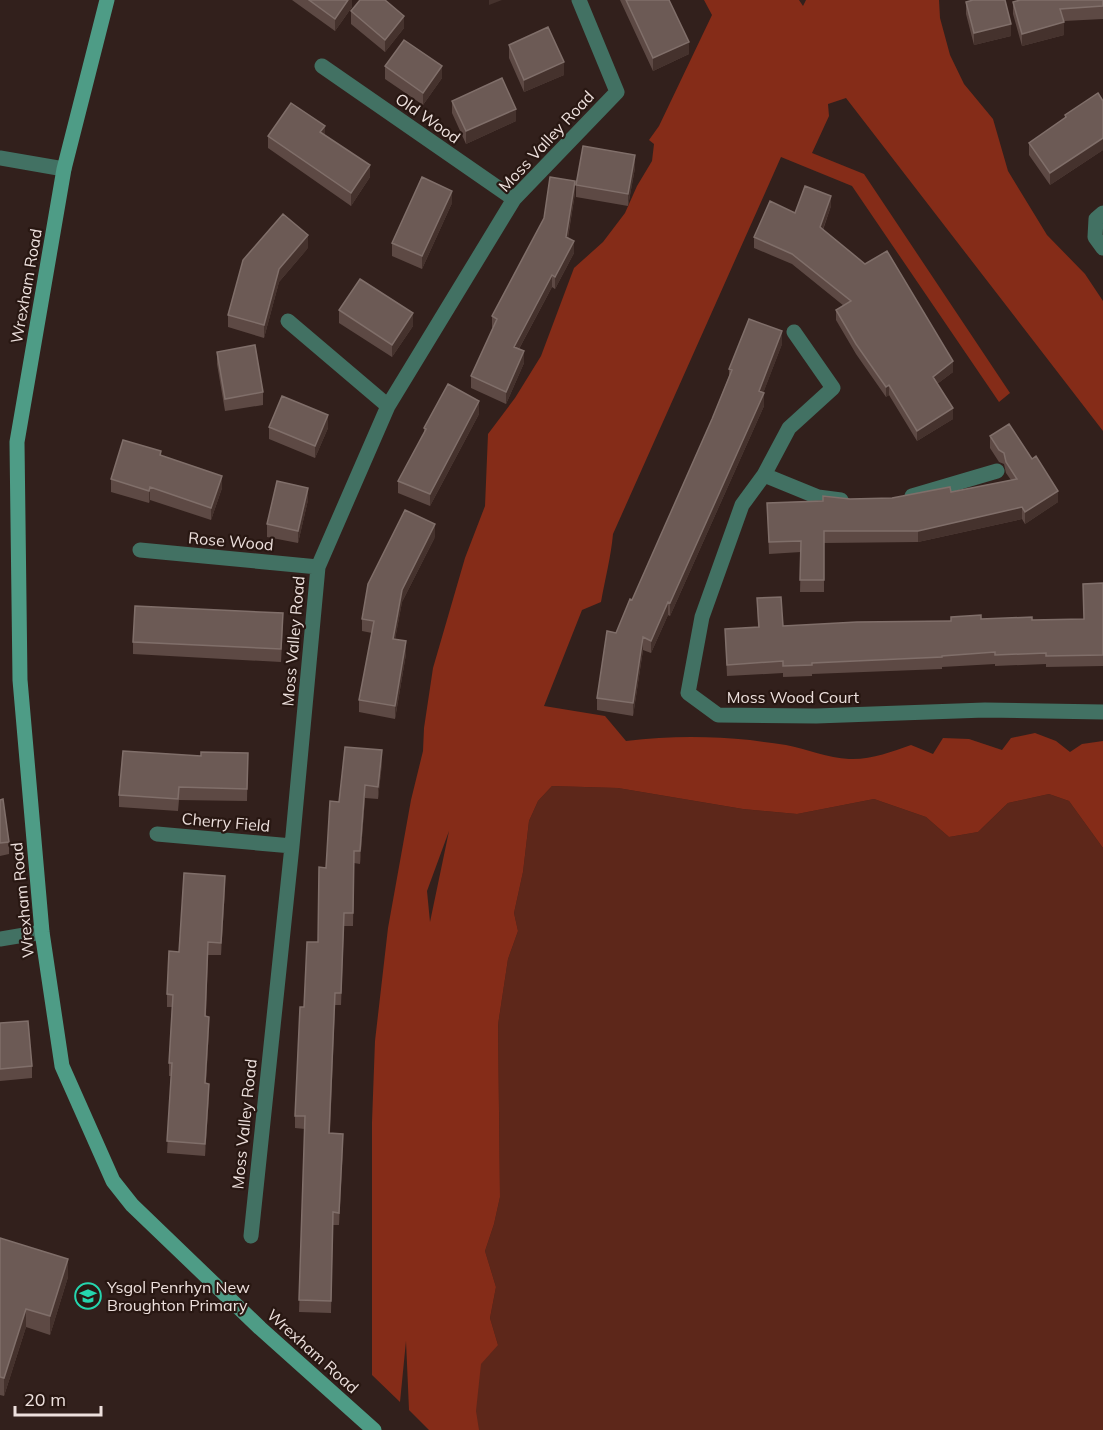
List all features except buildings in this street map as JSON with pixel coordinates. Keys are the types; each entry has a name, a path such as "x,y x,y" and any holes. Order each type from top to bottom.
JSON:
{"main road":[{"name":"Wrexham Road","path":"107,0 64,169 17,442 20,680 42,932 62,1066 113,1181 132,1205 260,1328 374,1430"}],"street":[{"name":"Moss Valley Road","path":"251,1236 292,846 318,567 388,406 514,199 616,92 579,0"},
{"name":"Old Wood","path":"322,66 514,199"},
{"path":"0,158 64,169"},
{"path":"1103,213 1096,219 1095,237 1103,248"},
{"path":"288,321 388,406"},
{"name":"Moss Wood Court","path":"794,332 833,388 789,429 764,474 742,505 702,617 688,693 718,715 816,716 985,710 1103,712"},
{"path":"893,500 997,471"},
{"path":"764,474 818,497 852,501"},
{"name":"Rose Wood","path":"140,550 318,567"},
{"name":"Cherry Field","path":"157,834 292,846"},
{"path":"0,939 42,932"}],"shaded area":[{"path":"704,0 799,0 803,6 806,0 939,0 940,18 950,55 964,84 993,119 1008,171 1047,235 1085,274 1103,301 1103,431 846,98 828,104 829,116 812,153 864,174 1010,393 999,402 852,186 781,157 613,534 601,602 582,610 544,706 605,716 626,741 673,737 750,740 786,745 849,759 873,757 911,745 933,754 943,738 969,739 1002,750 1011,738 1035,733 1056,741 1070,752 1082,744 1103,741 1103,848 1069,801 1049,794 1008,803 978,832 949,837 926,817 874,799 797,814 743,809 618,788 552,786 538,801 529,821 523,872 514,913 518,931 508,959 498,1025 500,1197 485,1251 496,1287 490,1318 498,1345 481,1364 476,1411 479,1430 429,1430 409,1410 406,1341 400,1402 372,1375 372,1122 375,1041 388,928 411,800 423,751 433,668 465,558 485,506 488,434 515,398 541,356 574,268 603,242 625,213 652,161 654,144 649,140 659,126 712,15","holes":["449,831 430,922 427,891"]},
{"path":"552,786 618,788 743,809 797,814 874,799 926,817 949,837 978,832 1008,803 1049,794 1069,801 1103,848 1103,1430 468,1430 468,1331 498,1345 490,1318 496,1287 485,1251 500,1197 498,1025 508,959 518,931 514,913 523,872 529,821 538,801"}],"place":[{"name":"Ysgol Penrhyn New Broughton Primary","path":"88,1296"}]}
